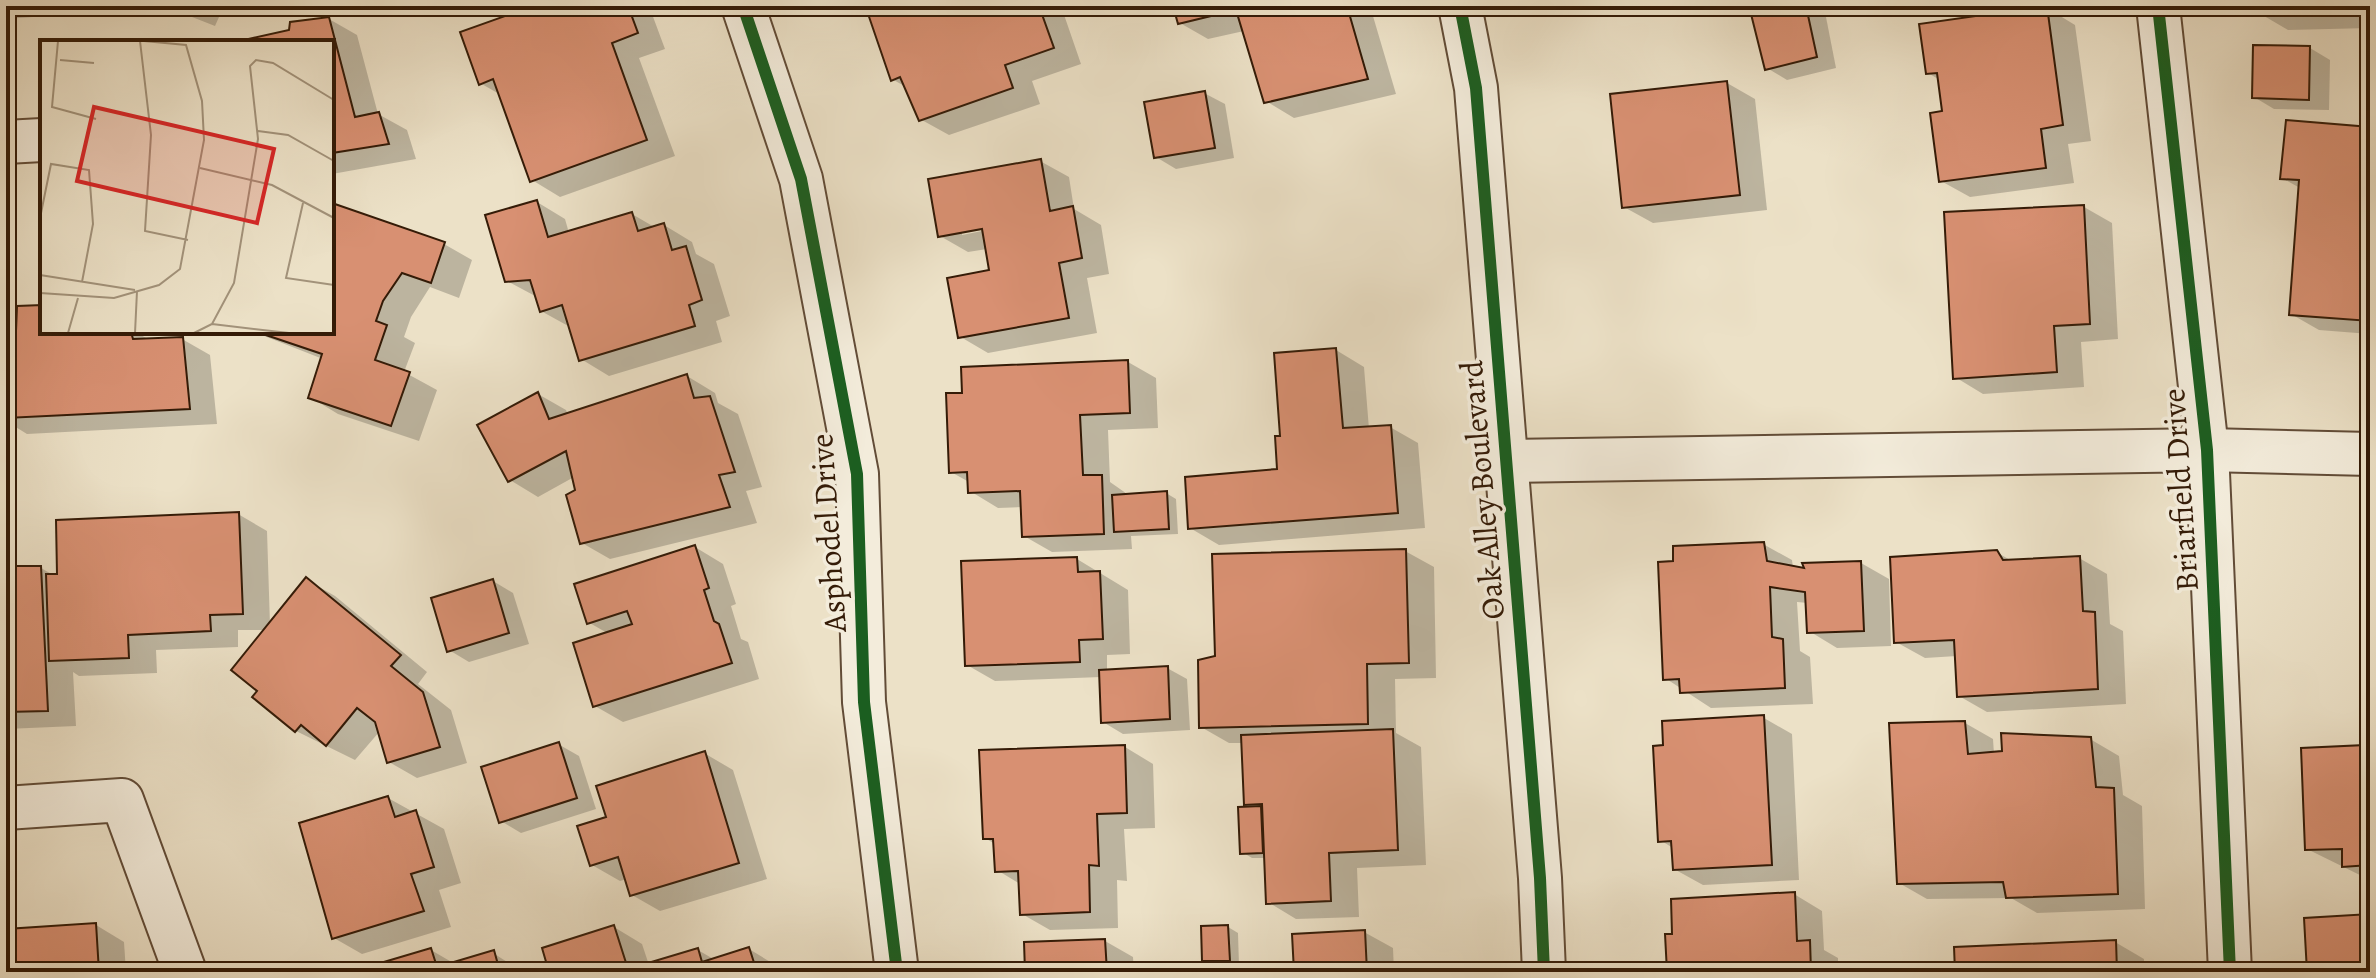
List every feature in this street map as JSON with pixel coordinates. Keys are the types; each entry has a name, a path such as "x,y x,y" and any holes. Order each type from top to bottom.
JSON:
{"street":[{"name":"Asphodel Drive","path":"743,6 801,179 857,474 864,702 897,972"},
{"name":"Oak Alley Boulevard","path":"1460,6 1476,88 1540,878 1544,972"},
{"name":"Briarfield Drive","path":"2158,6 2207,450 2230,972"},
{"path":"6,142 40,140"},
{"path":"1505,461 2207,450 2370,454"},
{"path":"6,808 122,800 185,972"}],"building":[{"path":"533,6 628,6 638,33 612,43 647,140 530,182 493,79 479,85 460,32"},
{"path":"1039,6 1054,48 1005,65 1013,88 919,121 900,77 891,81 866,8"},
{"path":"1173,6 1347,6 1368,79 1264,103 1236,10 1178,24"},
{"path":"1770,6 1806,6 1817,57 1765,70 1750,10"},
{"path":"2047,6 2063,125 2041,129 2046,168 1939,182 1930,113 1942,111 1937,73 1926,74 1919,24"},
{"path":"2257,6 2370,6 2370,12 2257,14"},
{"path":"329,17 355,117 379,112 389,144 334,153 334,40 244,40 289,30 290,22"},
{"path":"2253,45 2310,46 2309,100 2252,98"},
{"path":"1727,81 1740,195 1622,208 1610,94"},
{"path":"1205,91 1215,148 1154,158 1144,102"},
{"path":"2286,120 2370,127 2370,321 2289,315 2299,180 2280,179"},
{"path":"1041,159 1050,211 1073,206 1082,258 1059,263 1069,318 958,338 947,278 989,270 982,229 938,237 928,179"},
{"path":"537,200 548,237 632,212 638,231 664,223 672,250 686,246 702,300 689,305 695,326 579,361 562,305 540,312 530,280 505,282 485,215"},
{"path":"334,204 445,242 431,283 402,273 383,301 376,321 387,325 375,360 410,372 391,426 308,398 322,354 263,334 334,334"},
{"path":"2084,205 2090,324 2054,326 2057,372 1953,379 1944,212"},
{"path":"40,305 40,334 132,334 133,339 183,337 190,409 6,418 6,332 16,331 17,306"},
{"path":"1336,348 1343,428 1391,425 1398,513 1188,529 1185,477 1277,469 1275,436 1280,436 1274,353"},
{"path":"1128,360 1130,413 1080,415 1083,475 1102,475 1104,534 1022,537 1020,491 968,493 967,472 949,473 946,393 962,393 961,367"},
{"path":"687,374 694,398 710,396 735,472 719,475 730,507 580,544 566,495 575,490 566,451 508,482 477,425 538,392 549,419"},
{"path":"1167,491 1169,529 1114,532 1112,495"},
{"path":"239,512 243,614 210,615 211,631 128,635 129,658 49,661 46,574 57,574 56,520"},
{"path":"1764,542 1767,561 1804,568 1802,563 1861,561 1864,631 1807,633 1805,592 1770,587 1772,637 1783,639 1785,688 1680,693 1679,679 1663,680 1658,562 1673,561 1673,546"},
{"path":"695,545 709,588 704,590 732,663 593,707 573,643 632,624 627,611 587,624 574,584"},
{"path":"1406,549 1409,663 1367,664 1368,724 1199,728 1198,660 1215,656 1212,554"},
{"path":"1997,550 2003,560 2080,556 2083,611 2095,612 2098,689 1957,697 1954,640 1894,643 1890,557"},
{"path":"1077,557 1078,572 1100,571 1103,639 1079,640 1080,662 965,666 961,561"},
{"path":"6,566 41,566 48,711 6,712"},
{"path":"306,577 401,655 391,666 423,692 440,747 387,763 375,722 357,708 326,746 301,725 295,732 252,697 257,691 231,670"},
{"path":"493,579 509,633 447,652 431,598"},
{"path":"1168,666 1170,719 1101,723 1099,670"},
{"path":"1764,715 1772,865 1673,870 1671,841 1658,842 1653,746 1663,745 1662,721"},
{"path":"1965,721 1968,754 2002,751 2001,733 2091,737 2096,787 2114,788 2118,894 2006,898 2003,882 1897,884 1889,723"},
{"path":"1393,729 1398,850 1329,853 1331,901 1266,904 1262,804 1244,805 1241,735"},
{"path":"2370,732 2370,865 2342,867 2342,849 2305,850 2301,748 2365,745 2364,733"},
{"path":"559,742 577,798 499,823 481,767"},
{"path":"1125,745 1127,813 1097,814 1099,866 1089,865 1090,912 1020,915 1018,871 995,872 993,839 983,839 979,750"},
{"path":"705,751 739,863 630,896 618,857 590,866 577,826 606,817 596,786"},
{"path":"388,796 395,817 416,810 434,867 411,874 424,911 332,939 299,823"},
{"path":"1261,806 1263,853 1240,854 1238,807"},
{"path":"1795,892 1797,941 1810,940 1811,972 1667,972 1665,934 1672,934 1671,899"},
{"path":"2370,914 2370,972 2307,972 2304,918"},
{"path":"96,923 99,972 6,972 6,929"},
{"path":"614,925 628,969 698,948 702,962 749,947 757,972 549,972 542,948"},
{"path":"1228,925 1230,961 1202,961 1201,926"},
{"path":"1365,930 1367,972 1294,972 1292,934"},
{"path":"1105,939 1107,972 1025,972 1024,942"},
{"path":"2116,940 2117,972 1955,972 1954,947"},
{"path":"431,948 437,967 494,950 500,972 350,972"}],"cycle path":[{"path":"743,6 801,179 857,474 864,702 897,972"},
{"path":"1460,6 1476,88 1540,878 1544,972"},
{"path":"2158,6 2207,450 2230,972"}]}
